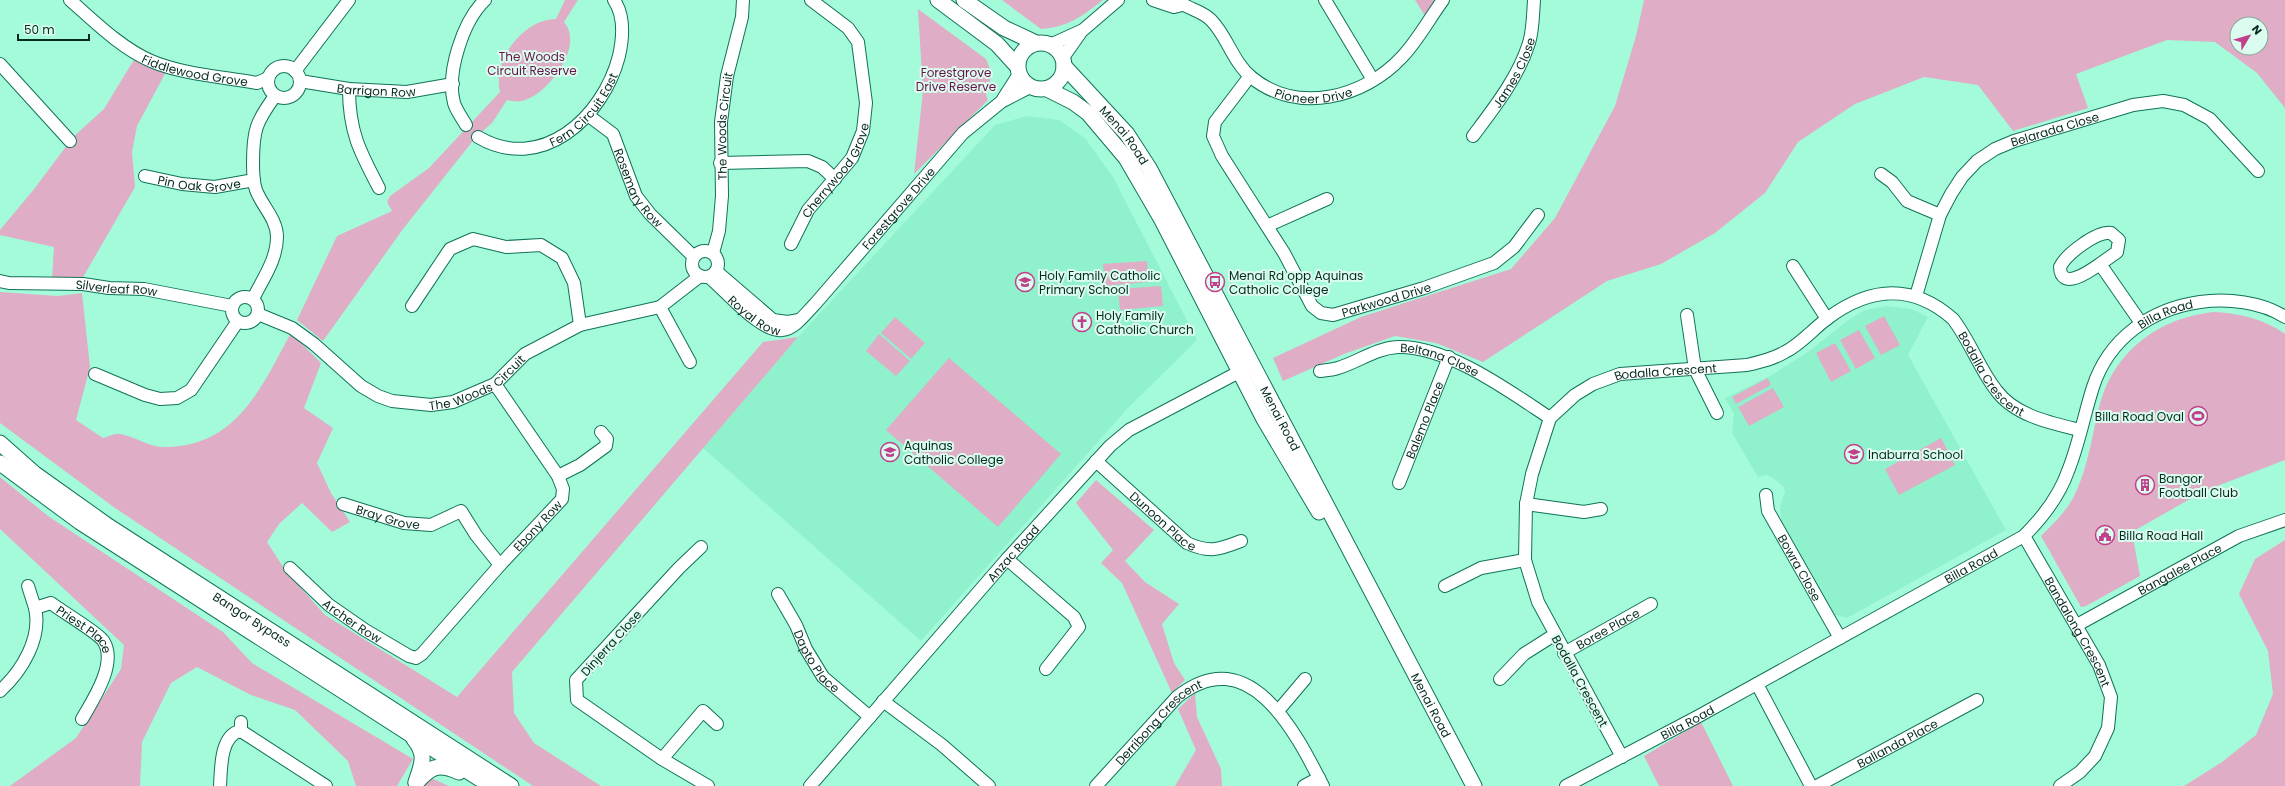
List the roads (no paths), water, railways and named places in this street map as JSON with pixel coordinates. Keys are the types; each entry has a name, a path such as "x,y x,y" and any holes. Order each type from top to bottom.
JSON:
{"main road":[{"path":"938,0 997,44 1018,70 1025,84 1039,90 1047,88 1059,80 1063,63 1059,52 1004,28 964,0"},
{"path":"1018,70 1020,56 1025,49 1043,44"},
{"name":"Menai Road","path":"1063,63 1127,134 1149,168 1474,786"},
{"name":"Menai Road","path":"1047,88 1073,102 1088,113 1126,158 1162,220 1264,420 1342,552 1463,786"},
{"name":"Anzac Road","path":"1239,372 1253,366"},
{"name":"Bangor Bypass","path":"0,443 35,474 108,526 511,786"},
{"name":"Bangor Bypass","path":"0,463 80,522 412,737 491,786"},
{"path":"412,737 420,747 423,756 416,783 433,767 446,766 491,786"}],"street":[{"name":"Fiddlewood Grove","path":"70,0 124,46 155,63 178,70 257,83 268,78"},
{"path":"297,76 287,66 277,67 268,78 268,88 275,96 289,97 297,91 297,76 349,0"},
{"path":"466,125 454,104 453,84 457,47 463,32 485,0"},
{"name":"Fern Circuit East","path":"478,137 500,148 527,150 538,147 563,135 589,116 608,87 620,49 621,20 614,0"},
{"name":"The Woods Circuit","path":"713,253 719,231 722,196 720,163 721,122 726,76 742,17 743,0"},
{"name":"Cherrywood Grove","path":"791,244 808,210 852,158 864,131 866,103 863,92 860,48 856,37 848,28 811,0"},
{"path":"1063,63 1083,30 1118,0"},
{"name":"Pioneer Drive","path":"1153,0 1174,8 1180,3 1202,13 1211,20 1238,62 1250,76 1262,85 1283,94 1316,100 1341,95 1373,80 1401,58 1413,45 1443,0"},
{"path":"1325,0 1373,80"},
{"name":"James Close","path":"1473,136 1498,102 1524,58 1530,42 1534,0"},
{"path":"1043,44 1083,30"},
{"path":"1,66 70,141"},
{"path":"1001,102 1018,70"},
{"name":"Barrigon Row","path":"297,76 349,89 407,92 453,84"},
{"name":"Parkwood Drive","path":"1250,76 1215,122 1213,136 1222,156 1267,226 1312,306 1321,314 1333,315 1424,288 1494,263 1514,247 1538,215"},
{"path":"1001,102 1030,87"},
{"path":"349,89 352,130 359,150 379,188"},
{"path":"253,299 273,259 277,235 274,222 256,190 254,180 254,132 259,120 275,96"},
{"name":"Belarada Close","path":"1916,296 1940,215 1962,177 1978,161 1995,149 2069,124 2133,105 2163,101 2184,105 2204,115 2218,126 2258,171"},
{"name":"Forestgrove Drive","path":"800,320 963,133 1001,102"},
{"name":"Rosemary Row","path":"589,116 613,134 636,196 650,214 694,257"},
{"path":"720,163 808,161 822,167 835,179"},
{"path":"1881,174 1892,182 1907,202 1940,215"},
{"name":"Pin Oak Grove","path":"145,176 182,184 215,187 254,180"},
{"path":"1267,226 1327,199"},
{"path":"2111,233 2119,240 2117,252 2100,264 2076,278 2069,280 2064,278 2060,272 2060,267 2069,254 2101,234 2111,233"},
{"path":"412,306 450,249 473,239 506,247 541,245 562,258 574,283 580,325"},
{"path":"703,251 713,253 718,259 708,275 693,270 694,257 703,251"},
{"path":"2100,264 2141,323"},
{"path":"1793,266 1827,319"},
{"name":"The Woods Circuit","path":"258,314 292,328 314,344 361,386 392,401 431,405 453,402 495,384 525,354 580,325 660,307 708,275"},
{"name":"Royal Row","path":"708,275 773,320 788,322 800,320"},
{"name":"Silverleaf Row","path":"0,281 8,283 83,284 109,288 144,289 232,306"},
{"name":"Bodalla Crescent","path":"1622,757 1554,635 1538,602 1526,560 1526,504 1532,474 1550,418 1575,395 1606,378 1620,374 1747,365 1767,360 1789,350 1827,319 1854,301 1871,295 1896,293 1916,296 1931,303 1953,319 1996,390 2007,402 2017,409 2047,422 2080,430"},
{"path":"243,297 253,299 258,306 258,314 254,320 248,323 238,322 232,314 232,306 236,300 243,297"},
{"name":"Billa Road","path":"1569,785 2024,536 2042,518 2062,485 2074,456 2080,430 2094,385 2109,354 2130,331 2153,315 2179,305 2215,299 2258,306 2285,317"},
{"path":"660,307 690,362"},
{"path":"1687,316 1695,369 1717,413"},
{"path":"95,374 160,400 177,398 191,390 238,322"},
{"name":"Beltana Close","path":"1320,371 1339,368 1380,351 1398,347 1428,350 1449,357 1550,418"},
{"name":"Balemo Place","path":"1399,483 1449,357"},
{"name":"Anzac Road","path":"810,786 1007,559 1096,461 1130,430 1239,372"},
{"name":"Ebony Row","path":"422,654 500,565 562,499 563,489 558,476 495,384"},
{"path":"558,476 580,465 606,446 607,439 601,432"},
{"name":"Dunoon Place","path":"1096,461 1187,543 1202,550 1220,549 1241,541"},
{"name":"Bowra Close","path":"1766,495 1768,511 1840,638"},
{"name":"Bray Grove","path":"343,504 404,523 431,525 461,511 476,535 500,565"},
{"path":"1526,504 1584,512 1601,509"},
{"name":"Bangalee Place","path":"2076,624 2239,536 2285,520"},
{"name":"Bandalong Crescent","path":"2024,536 2099,665 2111,697 2108,728 2095,756 2080,772 2060,786"},
{"name":"Dinjerra Close","path":"701,547 679,568 576,680 577,700 662,759 708,786"},
{"path":"1007,559 1074,617 1079,627 1046,669"},
{"path":"1445,586 1481,568 1526,560"},
{"name":"Archer Row","path":"290,568 330,605 365,630 409,656 416,658 422,654"},
{"name":"Priest Place","path":"0,691 14,676 35,638 37,623 35,608 28,586"},
{"name":"Dapto Place","path":"778,594 796,625 806,649 823,677 870,717"},
{"name":"Priest Place","path":"35,608 52,603 104,640 109,655 103,677 99,691 82,719"},
{"name":"Boree Place","path":"1564,652 1651,604"},
{"path":"1500,680 1524,654 1554,635"},
{"name":"Derribong Crescent","path":"1096,786 1177,697 1191,686 1214,678 1226,679 1244,685 1269,701 1297,737 1321,782"},
{"path":"1278,711 1305,679"},
{"path":"1756,684 1811,786"},
{"path":"884,700 942,745 989,786"},
{"name":"Ballanda Place","path":"1817,786 1977,700"},
{"path":"662,759 702,711 717,724"},
{"path":"220,786 223,756 227,742 241,727 326,786"},
{"path":"1460,758 1478,786"},
{"path":"1304,786 1321,782"}],"place":[{"name":"Holy Family Catholic Primary School","path":"1025,282"},
{"name":"Menai Rd opp Aquinas Catholic College","path":"1215,282"},
{"name":"Holy Family Catholic Church","path":"1082,322"},
{"name":"Billa Road Oval","path":"2198,416"},
{"name":"Aquinas Catholic College","path":"890,452"},
{"name":"Inaburra School","path":"1854,454"},
{"name":"Bangor Football Club","path":"2145,485"},
{"name":"Billa Road Hall","path":"2105,535"}],"park label":[{"name":"The Woods Circuit Reserve","path":"532,63"},
{"name":"Forestgrove Drive Reserve","path":"956,79"}]}
